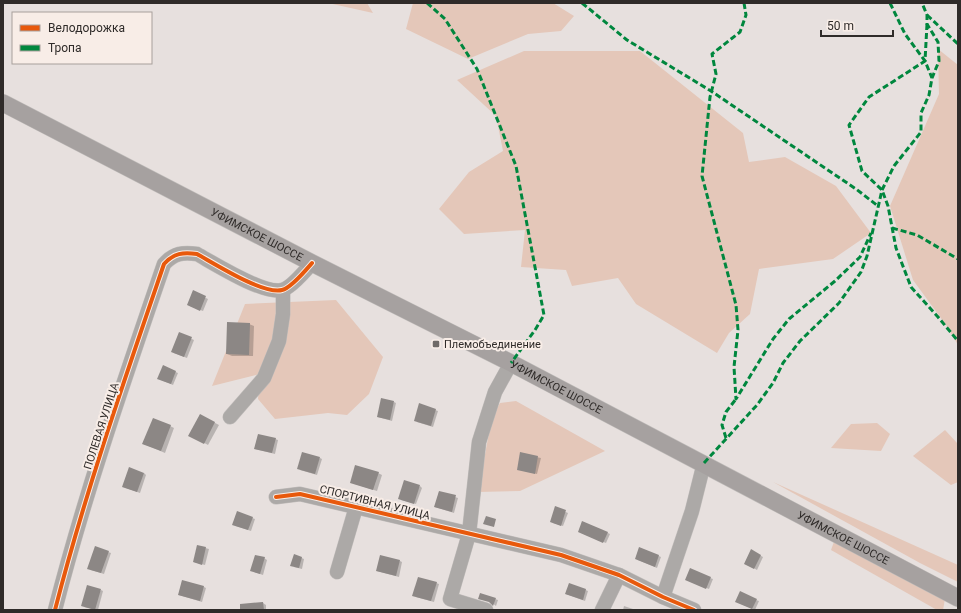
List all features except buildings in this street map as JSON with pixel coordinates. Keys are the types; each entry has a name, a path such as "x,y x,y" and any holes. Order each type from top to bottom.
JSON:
{"main road":[{"name":"УФИМСКОЕ ШОССЕ","path":"3,103 312,263 511,363 958,598"}],"street":[{"name":"ПОЛЕВАЯ УЛИЦА","path":"55,610 65,570 112,417 164,264 177,254 197,254 254,285 268,290 283,290"},
{"path":"230,417 264,378 279,341 283,314 283,290 296,281 312,263"},
{"path":"486,610 450,599 469,534 479,442 495,392 511,363"},
{"path":"663,597 692,512 704,464"},
{"name":"СПОРТИВНАЯ УЛИЦА","path":"276,497 300,494 561,555 619,575 663,597 694,610"},
{"path":"337,572 356,507"},
{"path":"602,610 619,575"}],"shaded area":[{"path":"328,3 367,3 373,13"},
{"path":"413,3 553,3 574,16 561,31 528,34 468,59 406,29"},
{"path":"938,49 958,65 958,345 946,325 913,280 890,206 939,94"},
{"path":"524,51 640,51 743,133 749,162 785,157 836,186 871,233 833,259 759,269 750,314 729,333 717,353 636,304 618,278 572,286 566,270 521,267 525,230 464,234 439,209 469,172 503,151 496,116 457,80"},
{"path":"336,300 383,357 369,394 347,415 328,413 275,419 258,399 260,374 212,386 245,304"},
{"path":"516,401 605,451 520,491 478,492 492,417 500,403"},
{"path":"877,423 890,434 881,451 831,448 851,424"},
{"path":"945,430 958,444 958,482 951,485 913,456"},
{"path":"773,482 958,565 958,582 920,563"},
{"path":"835,539 945,599 943,610 937,610 831,550"}],"marked path":[{"path":"427,3 445,19 477,69 516,166 544,315 511,363"},
{"path":"582,3 627,40 711,91 856,189 878,206"},
{"path":"744,3 746,15 740,32 712,54 716,74 710,97 702,176 736,305 738,330 734,367 736,399 773,339 789,319 835,281 860,257 871,233"},
{"path":"890,3 905,34 925,61 932,78"},
{"path":"704,463 757,405 773,383 783,363 800,341 839,303 861,272 867,256 882,190 894,166 921,132 921,113 929,95 932,78 939,61 938,42 927,24 927,15 922,3"},
{"path":"927,15 958,44"},
{"path":"927,24 925,61 869,97 849,125 862,171 882,190 888,206 896,248 911,287 958,341"},
{"path":"892,228 917,235 958,259"},
{"path":"726,438 722,425 726,412 736,399"}],"cycle path":[{"path":"55,610 92,479 164,264 175,255 187,253 197,254 240,278 264,288 282,290 290,286 312,263"},
{"path":"276,497 300,494 561,555 619,575 663,597 694,610"}],"place":[{"name":"Племобъединение","path":"436,344"}]}
